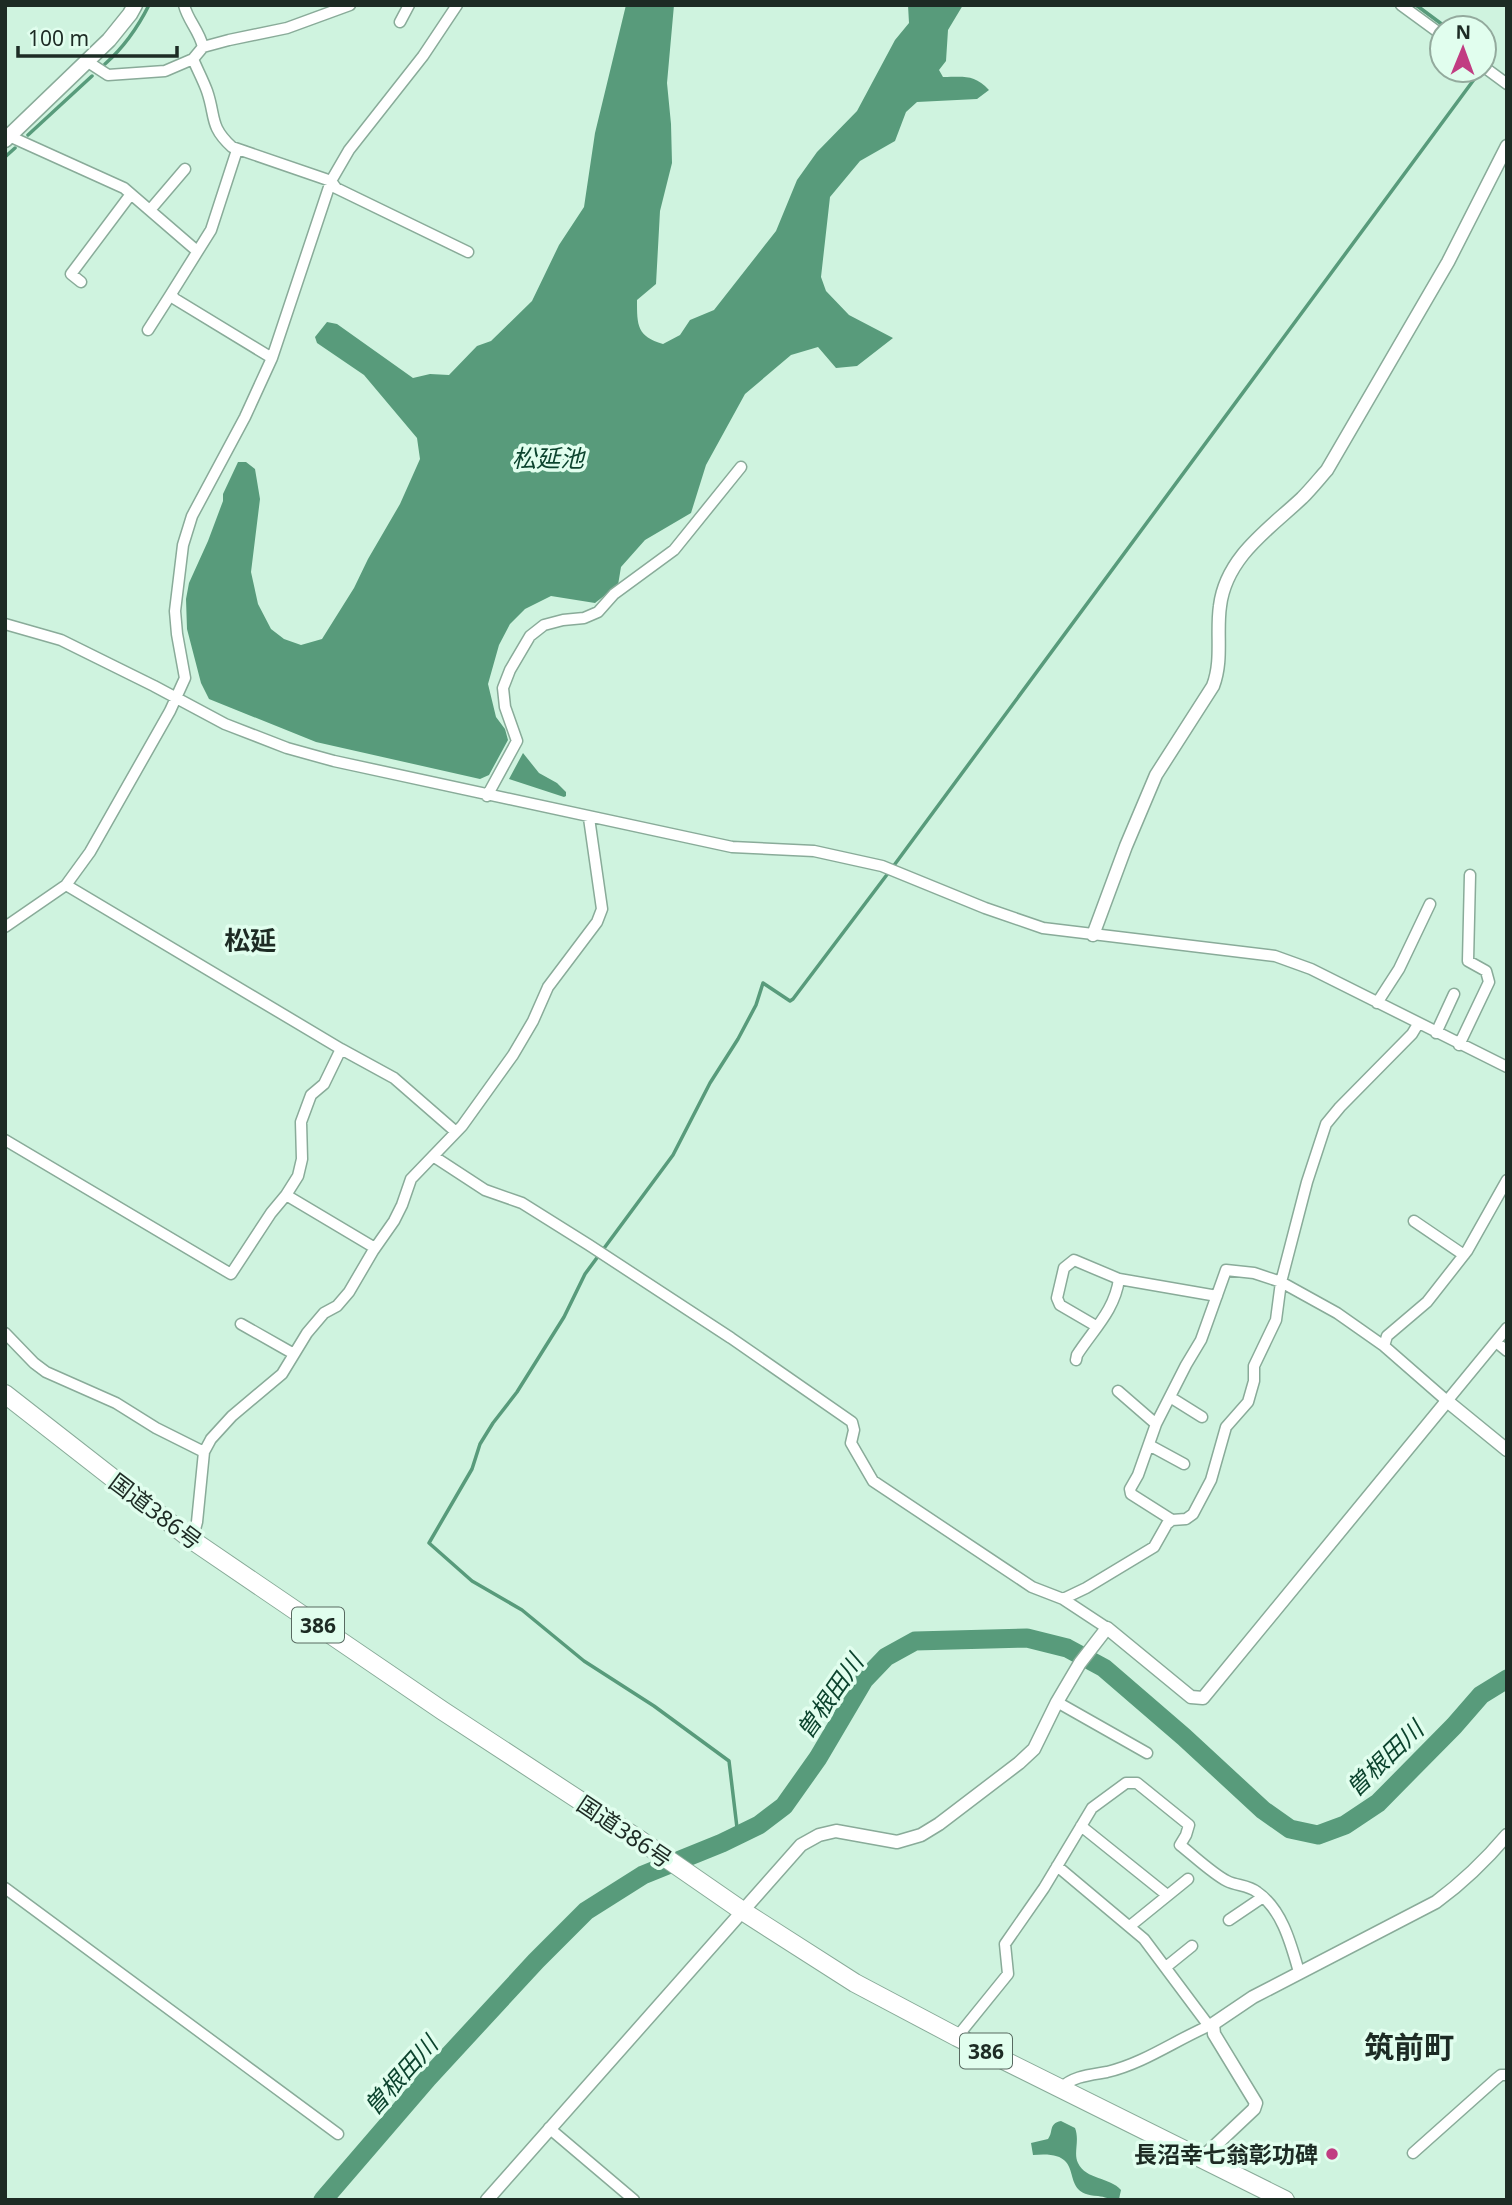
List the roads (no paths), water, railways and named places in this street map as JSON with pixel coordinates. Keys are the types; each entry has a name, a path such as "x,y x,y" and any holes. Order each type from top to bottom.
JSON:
{"highway":[{"name":"国道386号","path":"5,1394 192,1540 443,1711 855,1983 957,2037 1285,2200"}],"main road":[{"path":"7,138 88,62 130,15 135,5"}],"street":[{"path":"184,5 200,35 203,47"},
{"path":"88,62 108,75 165,71 193,59 203,47 287,28 350,5"},
{"path":"400,22 409,5"},
{"path":"5,927 66,885 90,852 170,711 185,678 175,611 183,545 192,516 245,417 272,358 331,181 349,150 423,56 457,5"},
{"path":"1401,5 1428,25"},
{"path":"193,59 207,90 214,124 221,137 237,150 331,181 336,188 468,252"},
{"path":"7,138 124,188 197,251"},
{"path":"1093,935 1156,775 1208,695 1218,674 1220,606 1227,579 1240,556 1327,470 1448,262 1507,146"},
{"path":"148,330 211,230 237,150"},
{"path":"149,210 185,169"},
{"path":"81,282 71,274 131,194"},
{"path":"171,294 272,358"},
{"path":"487,796 517,741 505,706 503,688 530,636 544,625 584,618 598,612 614,594 674,550 741,467"},
{"path":"5,624 61,640 225,724 287,748 334,761 732,847 814,851 882,866 985,908 1043,928 1275,956 1311,969 1507,1067"},
{"path":"192,1540 197,1522 204,1452 211,1439 232,1416 282,1374 307,1333 324,1313 337,1306 349,1292 394,1222 411,1179 456,1132 513,1055 533,1021 548,987 597,922 602,909 589,818"},
{"path":"1459,1045 1489,982 1486,971 1468,961 1469,874"},
{"path":"66,885 394,1078 456,1132"},
{"path":"1377,1003 1399,969 1430,904"},
{"path":"1436,1033 1454,994"},
{"path":"1063,1599 1154,1548 1167,1524 1172,1520 1186,1519 1193,1514 1211,1480 1226,1427 1248,1402 1254,1381 1254,1366 1276,1320 1281,1282 1307,1182 1326,1124 1412,1034 1418,1024"},
{"path":"5,1140 232,1274 298,1176 302,1159 301,1122 304,1113 312,1094 324,1084 341,1049"},
{"path":"433,1156 485,1190 522,1203 578,1238 841,1414 852,1422 854,1430 851,1443 873,1481 1032,1587 1063,1599 1103,1633 1191,1697 1203,1698 1507,1328"},
{"path":"1384,1346 1387,1336 1427,1302 1464,1255 1506,1184"},
{"path":"286,1195 375,1248"},
{"path":"1414,1221 1464,1255"},
{"path":"1096,1326 1060,1304 1057,1298 1064,1268 1074,1260 1119,1279 1217,1296"},
{"path":"1172,1520 1131,1494 1130,1489 1138,1475 1156,1424 1202,1340 1227,1270 1254,1273 1281,1282 1337,1313 1384,1346 1507,1450"},
{"path":"1076,1360 1096,1326 1107,1316 1118,1289 1119,1279"},
{"path":"241,1324 294,1354"},
{"path":"5,1333 46,1372 116,1403 156,1428 204,1452"},
{"path":"1496,1342 1507,1351"},
{"path":"1118,1391 1156,1424"},
{"path":"1170,1397 1202,1417"},
{"path":"1149,1445 1184,1464"},
{"path":"487,2200 802,1845 819,1835 836,1831 897,1842 920,1835 939,1824 1034,1749 1080,1662 1103,1633"},
{"path":"1057,1702 1147,1753"},
{"path":"957,2037 1008,1974 1005,1944 1092,1808 1126,1783 1137,1783 1189,1825 1180,1845 1227,1881 1256,1890 1264,1897 1278,1915 1299,1972"},
{"path":"1081,1826 1167,1895"},
{"path":"1061,2088 1069,2080 1112,2070 1163,2050 1211,2025 1253,1997 1299,1972 1436,1902 1462,1883 1507,1835"},
{"path":"1057,1866 1144,1939 1211,2025 1256,2103 1254,2109 1202,2158"},
{"path":"1130,1926 1188,1880"},
{"path":"5,1888 338,2134"},
{"path":"1229,1920 1264,1897"},
{"path":"1166,1967 1192,1946"},
{"path":"1413,2153 1496,2079 1501,2075 1507,2076"},
{"path":"549,2128 634,2200"}],"water":[{"name":"松延池","path":"626,5 674,5 667,83 672,163 660,211 656,284 637,300 640,329 654,341 663,344 680,335 690,320 714,310 776,231 797,180 817,152 857,111 895,40 909,23 908,5 963,5 948,30 946,61 939,70 943,77 973,79 989,90 977,99 917,102 906,112 895,141 860,161 830,197 821,277 826,291 849,315 893,338 857,366 836,368 818,347 791,355 745,394 706,465 691,513 645,540 621,567 618,585 595,603 551,596 525,609 510,624 499,645 488,684 496,717 505,729 508,740 489,775 480,779 316,742 209,699 201,683 187,629 186,599 189,583 238,462 246,462 255,469 260,499 251,572 258,604 271,629 284,639 301,645 322,639 354,588 400,504 420,459 417,438 364,375 317,343 315,337 327,322 337,324 413,378 430,374 449,375 477,346 491,341 532,301 559,245 584,207 595,133"},
{"path":"523,753 539,773 557,783 566,792 566,796 509,779"},
{"path":"1061,2121 1075,2128 1076,2155 1082,2169 1121,2190 1119,2199 1085,2193 1077,2188 1068,2165 1062,2159 1051,2155 1033,2155 1031,2143 1048,2139 1053,2126"}],"waterway":[{"path":"105,64 130,37 149,5"},
{"path":"1416,5 1428,14"},
{"path":"28,135 92,76"},
{"path":"738,1836 729,1761 654,1706 584,1661 522,1610 472,1581 429,1543 472,1469 480,1444 517,1392 564,1317 585,1274 673,1155 710,1083 756,1005 763,983 790,1001 793,999 1471,84"},
{"path":"5,157 15,148"},
{"name":"曽根田川","path":"323,2200 428,2078 586,1911 643,1875 759,1825 784,1806 818,1758 864,1680 886,1657 915,1641 1027,1638 1067,1648 1104,1668 1263,1810 1290,1829 1318,1835 1345,1825 1378,1803 1481,1695 1507,1679"}],"place":[{"name":"長沼幸七翁彰功碑","path":"1332,2154"}],"district":[{"name":"松延","path":"250,940"},
{"name":"筑前町","path":"1409,2046"}]}
